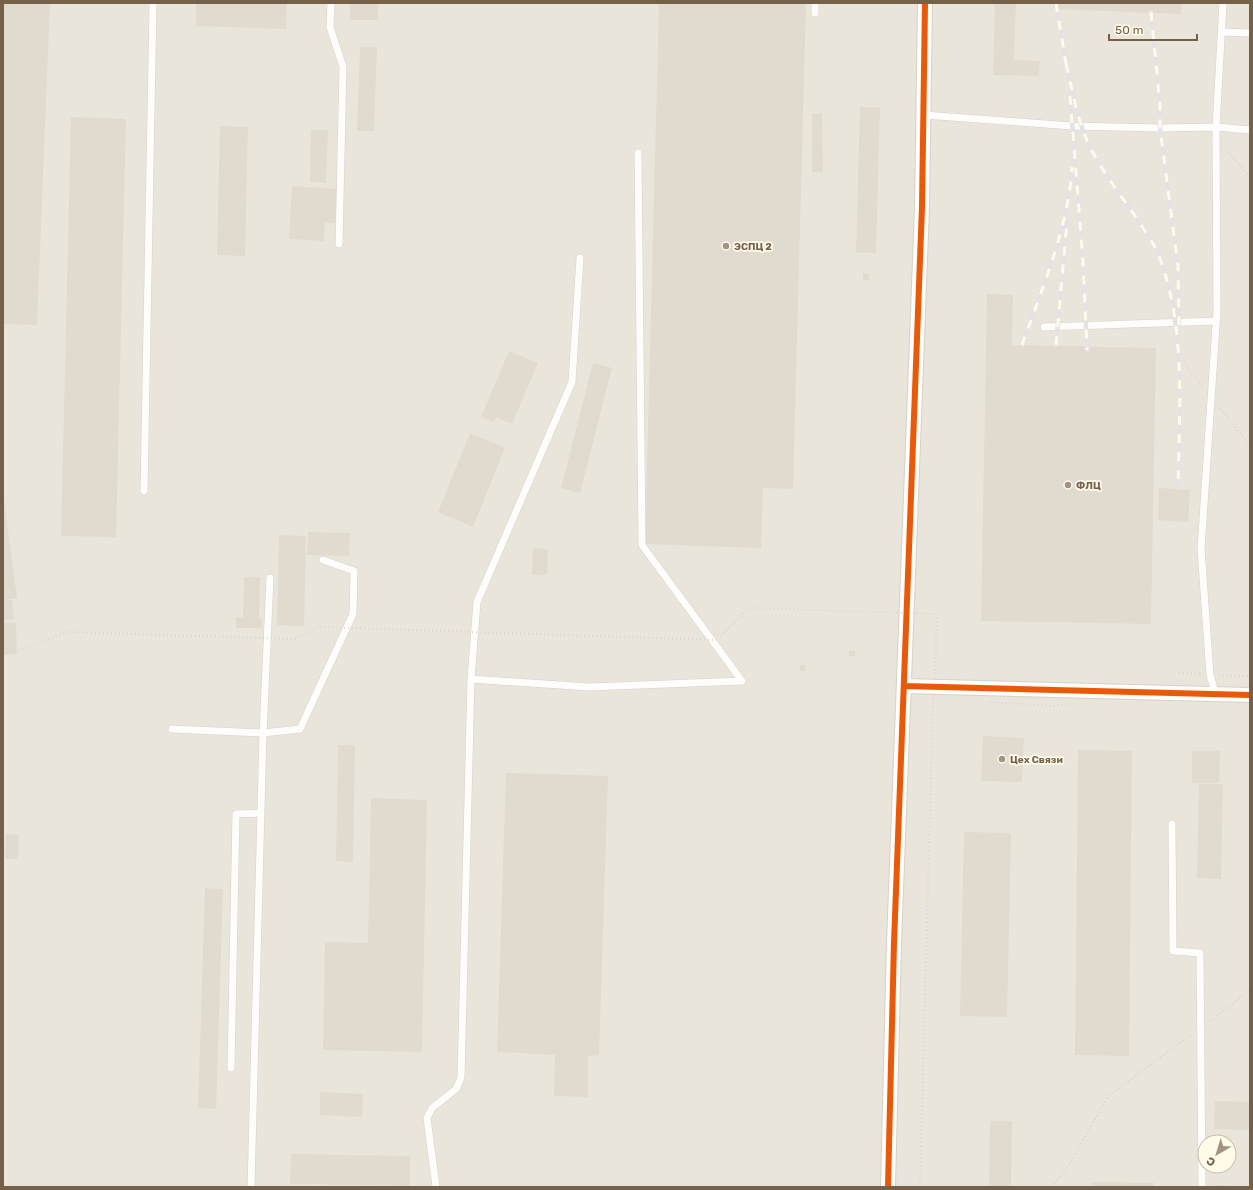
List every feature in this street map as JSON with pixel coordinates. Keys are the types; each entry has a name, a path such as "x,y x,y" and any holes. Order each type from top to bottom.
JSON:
{"street":[{"path":"888,1187 894,943 922,207 926,3"},
{"path":"904,686 1250,695"}],"lane":[{"path":"144,491 153,3"},
{"path":"331,3 330,27 343,67 339,244"},
{"path":"815,3 815,13"},
{"path":"1216,695 1210,675 1201,549 1216,321 1216,127 1223,3"},
{"path":"1222,32 1250,33"},
{"path":"924,115 1072,126 1160,128 1216,127 1250,130"},
{"path":"471,679 589,687 742,681 642,545 638,153"},
{"path":"436,1187 427,1118 432,1108 456,1090 461,1078 471,679 477,602 572,382 580,258"},
{"path":"1044,327 1216,321"},
{"path":"172,729 264,733 300,729 353,614 354,571 323,560"},
{"path":"250,1187 261,814 270,578"},
{"path":"231,1068 236,814 261,814"},
{"path":"1172,824 1172,951 1200,954 1202,1187"}],"path":[{"path":"1216,137 1250,177"},
{"path":"3,655 68,632 295,639 319,627 716,640 749,608 937,614 935,686 932,707 920,1186"},
{"path":"1052,1187 1070,1164 1108,1096 1250,990"}],"shaded area":[{"path":"3,3 1250,3 1250,1187 3,1187"}],"building":[{"path":"3,3 50,3 37,325 3,324"},
{"path":"196,3 287,3 286,29 196,26"},
{"path":"350,3 378,3 378,20 350,20"},
{"name":"ЭСПЦ 2","path":"659,3 806,3 793,489 763,488 761,548 645,544"},
{"path":"995,3 1016,3 1014,60 1040,61 1039,76 993,75"},
{"path":"1056,3 1182,3 1181,14 1055,9"},
{"path":"360,47 377,47 374,131 357,131"},
{"path":"860,107 880,107 876,253 856,253"},
{"path":"822,113 823,172 812,172 812,114"},
{"path":"71,117 126,119 116,537 61,536"},
{"path":"220,126 248,127 245,256 217,255"},
{"path":"311,130 328,130 326,183 310,182"},
{"path":"292,186 337,189 335,223 325,223 324,241 289,239"},
{"path":"863,273 869,274 869,280 863,280"},
{"name":"ФЛЦ","path":"987,294 1013,295 1012,345 1156,348 1151,624 981,621"},
{"path":"509,351 538,363 512,424 496,417 494,422 481,417"},
{"path":"593,363 612,368 580,493 561,488"},
{"path":"470,433 505,448 473,527 438,512"},
{"path":"1159,488 1190,490 1188,522 1158,520"},
{"path":"3,493 17,598 3,600"},
{"path":"308,532 350,533 349,556 307,555"},
{"path":"279,535 306,536 304,626 277,625"},
{"path":"533,548 548,549 547,575 532,575"},
{"path":"244,577 260,577 259,619 262,619 262,628 236,628 236,617 243,617"},
{"path":"3,600 12,600 14,619 3,620"},
{"path":"3,623 16,623 17,654 3,655"},
{"path":"849,651 855,651 855,656 849,656"},
{"path":"800,665 805,665 805,671 800,670"},
{"name":"Цех Связи","path":"983,736 1024,738 1022,782 981,781"},
{"path":"338,745 355,745 353,862 336,861"},
{"path":"1078,750 1132,751 1129,1056 1075,1055"},
{"path":"1192,751 1220,751 1219,783 1192,783"},
{"path":"506,773 608,776 599,1055 588,1056 588,1097 554,1096 555,1055 497,1052"},
{"path":"1199,784 1223,784 1221,879 1197,878"},
{"path":"371,798 427,800 422,1052 323,1050 325,942 368,943"},
{"path":"964,832 1011,833 1007,1017 960,1016"},
{"path":"6,834 19,835 18,859 5,859"},
{"path":"205,888 223,889 216,1109 198,1108"},
{"path":"320,1092 363,1094 362,1117 320,1115"},
{"path":"1215,1101 1250,1102 1250,1130 1214,1129"},
{"path":"990,1121 1012,1121 1011,1187 989,1187"},
{"path":"291,1154 410,1156 410,1186 290,1184"},
{"path":"1092,1182 1154,1183 1154,1187 1092,1187"},
{"path":"1214,1185 1238,1186 1238,1187 1214,1187"}],"railway":[{"path":"1056,3 1067,70"},
{"path":"1151,12 1160,106 1160,128 1178,266 1179,325"},
{"path":"1066,64 1076,109 1087,141 1102,168 1153,244 1158,254 1167,282 1174,310 1179,370 1180,400 1178,488"},
{"path":"1070,96 1083,261 1087,350"},
{"path":"1022,345 1046,279 1060,234 1070,189 1072,167"},
{"path":"1056,345 1067,222"}],"cycle path":[{"path":"888,1187 894,943 922,207 925,3"},
{"path":"904,686 1250,695"}],"place":[{"name":"ЭСПЦ 2","path":"726,246"},
{"name":"ФЛЦ","path":"1068,485"},
{"name":"Цех Связи","path":"1002,759"}]}
